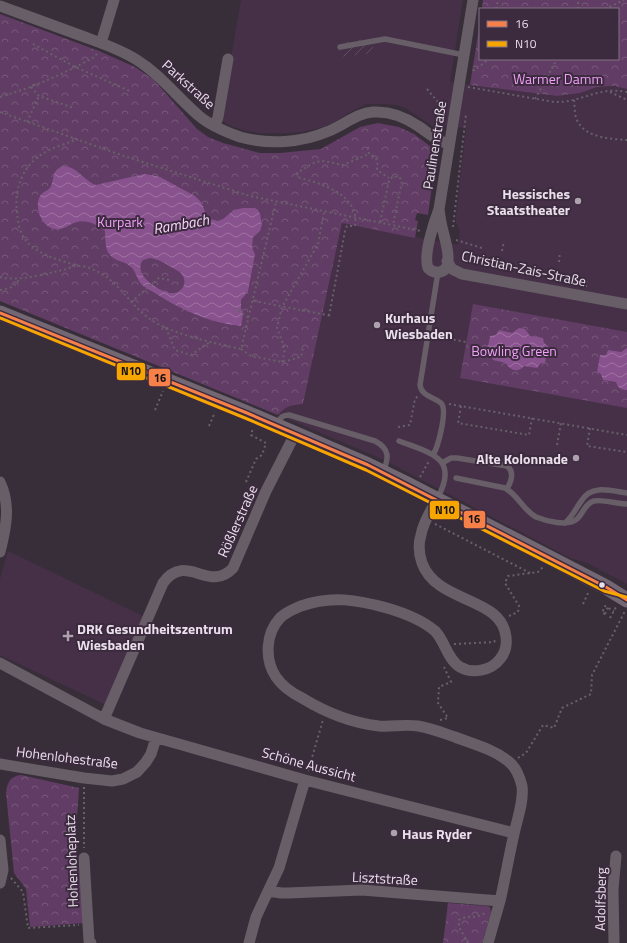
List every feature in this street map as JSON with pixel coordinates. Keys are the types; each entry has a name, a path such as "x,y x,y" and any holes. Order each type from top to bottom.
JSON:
{"main road":[{"path":"0,313 276,426 383,472 606,587 627,592"},
{"path":"606,587 626,605"}],"street":[{"path":"101,43 114,0"},
{"name":"Paulinenstraße","path":"438,272 430,270 426,263 432,228 439,209 473,0"},
{"name":"Parkstraße","path":"0,6 101,43 137,60 150,69 198,116 227,132 253,140 264,142 282,142 308,138 329,131 359,115 373,112 389,113 404,117 418,125 438,141 449,144"},
{"path":"215,126 218,117 228,59"},
{"name":"Christian-Zais-Straße","path":"439,209 442,231 448,248 447,262 452,269 462,274 627,304"},
{"path":"438,272 443,271 447,262"},
{"name":"Rößlerstraße","path":"104,719 163,583 168,576 174,572 182,570 213,577 221,577 233,568 266,491 295,434"},
{"path":"0,482 7,506 6,527 0,552"},
{"path":"437,499 423,528 419,544 421,561 428,574 438,585 492,612 501,621 506,633 505,648 498,662 489,668 478,670 471,670 459,666 452,658 442,639 422,622 407,615 350,599 329,599 312,602 296,608 279,619 271,633 268,657 272,671 286,688 325,711 352,720 379,726 410,725 428,728 485,748 510,762 518,774 522,786 521,805 488,943"},
{"name":"Schöne Aussicht","path":"0,663 104,719 122,727 305,780 514,834"},
{"name":"Hohenlohestraße","path":"0,764 84,778 112,780 123,779 137,772 146,762 151,754 156,738"},
{"path":"249,943 256,917 279,868 305,780"},
{"path":"0,840 3,870 0,883"},
{"name":"Adolfsberg","path":"614,943 613,889 616,856"},
{"name":"Hohenloheplatz","path":"84,858 89,941 91,943"},
{"name":"Lisztstraße","path":"269,891 281,894 362,890 497,901"}],"lane":[{"path":"340,47 385,39 464,55"},
{"path":"433,455 439,442 444,409 441,403 423,392 420,388 420,381 438,272"},
{"path":"276,426 280,418 284,415 289,415 375,441 381,444 386,452 387,463 383,472"},
{"path":"399,441 433,455 442,463 445,469 445,480 442,491 437,499"},
{"path":"442,463 450,458 457,458 510,467 512,473 508,489"},
{"path":"456,478 495,485 508,489 532,514 541,519 565,523 577,519 588,504 594,501 627,504"},
{"path":"565,523 575,512 582,499 593,491 600,490 627,493"}],"path":[{"path":"607,8 624,0"},
{"path":"0,97 31,87 96,56 101,43"},
{"path":"33,44 75,67 132,92"},
{"path":"471,72 486,60"},
{"path":"535,99 556,60"},
{"path":"31,87 39,96 74,108"},
{"path":"468,94 469,87 554,102 574,100 590,94 608,91 617,90 627,92"},
{"path":"427,90 443,108"},
{"path":"608,91 627,100"},
{"path":"27,122 39,96"},
{"path":"574,100 577,121 583,128 591,134 627,140"},
{"path":"453,230 466,109"},
{"path":"0,112 77,140 250,196 416,230"},
{"path":"77,140 42,154 29,164 23,173 16,196 19,229 28,243 45,254 76,265 93,269 112,282 146,316 155,323 166,328 241,350 251,356 282,362 301,357 303,348"},
{"path":"368,147 369,154"},
{"path":"254,301 330,316 345,231 347,226 355,226 356,217 352,207 335,189 300,178 297,173 315,162 324,161 343,165 369,154 375,157 378,161 377,170 390,179"},
{"path":"380,222 390,179 393,176 400,178 402,181 393,225"},
{"path":"241,350 254,301 276,202"},
{"path":"282,362 285,349 277,328 282,306 318,244 324,211"},
{"path":"452,238 482,248"},
{"path":"502,251 504,240"},
{"path":"559,262 560,252"},
{"path":"0,277 20,278 65,269 76,265"},
{"path":"0,290 8,290 17,284 20,278"},
{"path":"131,302 159,278 169,280"},
{"path":"234,308 249,318"},
{"path":"166,328 175,350 182,353 191,355 210,342"},
{"path":"428,335 466,342"},
{"path":"155,410 163,390"},
{"path":"398,427 410,425 415,399 423,392"},
{"path":"443,406 450,404 627,435"},
{"path":"461,406 458,423 529,436 532,418"},
{"path":"210,426 216,411"},
{"path":"557,445 561,423"},
{"path":"246,482 256,459 262,455 266,443 251,435 254,427"},
{"path":"590,428 587,446 627,452"},
{"path":"420,478 426,466"},
{"path":"427,520 530,573"},
{"path":"501,621 518,612 519,606 505,583 508,576 538,572 544,566"},
{"path":"583,604 590,590"},
{"path":"510,762 526,753 543,725 554,728 562,708 591,694 592,675 626,605"},
{"path":"603,614 605,614 608,607 614,611 610,618"},
{"path":"444,645 463,642 494,642"},
{"path":"440,720 448,718 438,703 439,687 451,682 442,660"},
{"path":"305,780 320,729"},
{"name":"Hohenloheplatz","path":"84,778 84,858"},
{"path":"3,870 23,892 28,928 88,924"},
{"path":"468,943 459,927 459,920 464,917 475,918 485,914 497,901"}],"shaded area":[{"path":"241,0 463,0 450,82 557,96 580,93 597,87 614,86 627,89 627,584 587,563 570,558 382,459 278,415 284,408 292,405 303,404 342,223 458,245 460,231 456,222 456,216 466,128 443,126 440,128 434,127 405,108 396,105 383,104 367,104 352,111 333,123 302,132 258,133 231,126 220,120"},
{"path":"371,38 374,53 339,57 340,43"},
{"name":"DRK Gesundheitszentrum Wiesbaden","path":"8,551 145,617 106,705 0,655 0,579"}],"green space":[{"name":"Warmer Damm","path":"483,0 627,0 627,89 614,86 597,87 580,93 557,96 470,85 479,28 479,60 619,60 619,8 482,8"},
{"name":"Kurpark","path":"0,14 99,51 135,67 154,80 197,129 208,137 223,143 260,153 280,153 321,149 360,127 378,123 399,127 414,134 434,150 436,157 428,215 417,213 415,220 418,221 415,238 342,223 303,404 289,406 278,415 0,301"},
{"name":"Bowling Green","path":"473,304 627,332 627,408 460,378"},
{"path":"21,775 79,788 74,863 79,868 84,923 30,927 26,889 14,873 6,793 10,780"},
{"path":"448,903 490,907 491,912 482,943 443,943"}],"water":[{"name":"Rambach","path":"63,166 72,168 96,185 144,174 160,177 195,196 201,202 207,216 210,219 218,221 234,210 255,208 258,210 262,225 260,231 253,237 252,248 255,254 248,291 241,300 241,309 243,314 241,326 218,322 196,315 175,305 144,286 140,283 131,267 110,255 106,248 105,231 99,226 82,221 62,229 54,229 45,224 38,210 38,200 41,194 50,188 54,174","holes":["150,258 164,263 182,274 184,278 184,285 182,289 175,293 165,292 148,281 141,271 141,265 143,260"]},
{"path":"519,328 525,329 530,336 543,338 544,343 548,346 545,363 541,363 537,368 524,366 519,370 514,370 506,363 493,360 491,354 487,352 490,336 496,335 499,330 512,333"},
{"path":"627,348 627,390 623,390 616,382 603,380 601,374 597,372 600,355 606,355 608,350 621,352"}],"transit line":[{"name":"16","path":"0,313 247,413 368,465 606,587 627,600"},
{"name":"N10","path":"0,318 245,418 366,470 604,591 626,597"}],"place":[{"name":"Hessisches Staatstheater","path":"578,201"},
{"name":"Kurhaus Wiesbaden","path":"377,325"},
{"name":"Alte Kolonnade","path":"576,458"},
{"name":"DRK Gesundheitszentrum Wiesbaden","path":"68,636"},
{"name":"Haus Ryder","path":"394,833"}]}
